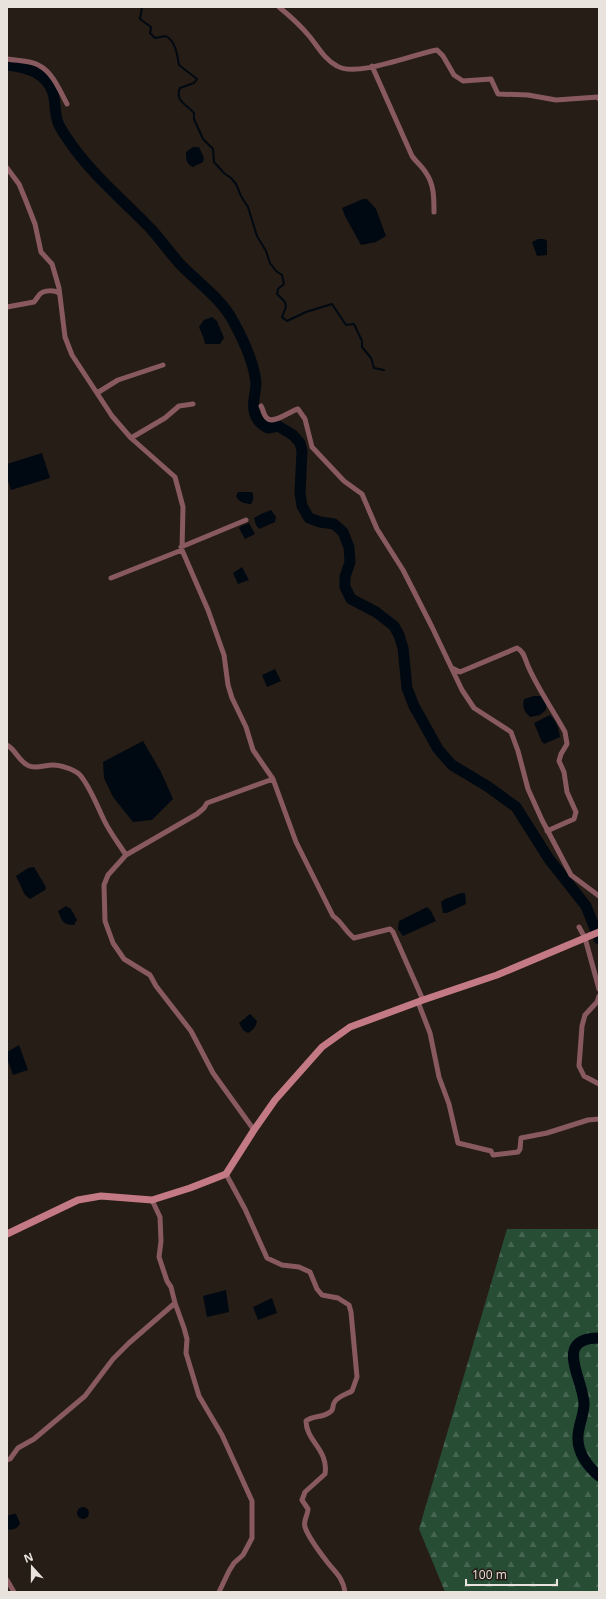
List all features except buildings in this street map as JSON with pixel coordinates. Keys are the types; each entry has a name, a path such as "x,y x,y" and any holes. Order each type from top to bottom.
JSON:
{"street":[{"path":"280,7 296,22 323,54 336,66 346,70 402,61 422,53 437,50 443,56 454,75 463,81 491,79 498,94 528,95 556,100 599,99"},
{"path":"7,59 29,62 41,66 50,75 67,104"},
{"path":"372,66 412,156 426,172 433,189 434,212"},
{"path":"7,168 19,184 26,201 35,224 41,252 52,264 60,293 65,336 72,355 112,416 131,438 175,478 183,507 181,548 208,610 224,655 228,685 232,698 246,727 253,750 273,780 296,842 333,916 341,921 346,932 354,938 390,929 393,932 420,1001 430,1033 439,1077 458,1143 486,1148 491,1151 493,1155 518,1152 520,1149 521,1138 547,1133 588,1120 599,1119"},
{"path":"7,307 34,302 39,294 46,292 55,290 60,293"},
{"path":"97,393 118,380 163,365"},
{"path":"131,438 165,418 179,406 193,404"},
{"path":"261,406 266,418 269,420 278,419 290,411 298,409 306,419 312,447 344,481 362,494 377,529 403,570 462,690 474,708 511,732 528,788 547,831 571,874 599,896"},
{"path":"111,578 246,520"},
{"path":"452,668 460,672 516,648 524,654 528,666 565,732 567,744 561,754 560,761 564,772 567,792 576,812 574,819 547,831"},
{"path":"7,745 14,750 22,761 30,766 44,767 54,765 73,770 79,774 126,855"},
{"path":"254,1130 213,1073 191,1031 156,986 150,974 124,959 113,942 105,921 104,885 108,875 126,855 197,814 207,803 273,780"},
{"path":"579,926 588,937 599,989"},
{"path":"7,1234 78,1200 101,1196 152,1200 190,1188 226,1174 275,1100 322,1047 350,1027 497,975 599,932"},
{"path":"599,996 597,1002 584,1015 579,1066 584,1076 599,1084"},
{"path":"226,1174 245,1209 267,1258 282,1265 299,1267 310,1272 317,1289 322,1295 338,1298 349,1305 351,1312 357,1377 352,1391 334,1403 333,1410 330,1413 309,1418 306,1421 307,1431 322,1452 326,1468 325,1474 304,1492 302,1500 308,1509 304,1521 310,1538 329,1564 337,1572 345,1592"},
{"path":"152,1200 160,1218 161,1241 159,1257 167,1281 171,1287 184,1328 187,1339 186,1353 199,1396 222,1435 252,1501 252,1538 243,1555 234,1563 229,1571 219,1592"},
{"path":"7,1460 10,1459 18,1448 34,1439 86,1396 114,1359 129,1343 175,1303"},
{"path":"7,1580 14,1592"}],"green space":[{"path":"507,1229 599,1229 599,1592 445,1592 419,1529"}],"shaded area":[{"path":"193,147 199,147 204,158 203,162 193,167 187,161 186,152"},
{"path":"363,199 367,199 376,209 386,236 376,242 361,245 342,208"},
{"path":"538,239 544,239 547,241 547,255 537,256 532,242"},
{"path":"212,317 217,321 224,338 220,344 205,344 199,327 204,320"},
{"path":"42,453 50,478 11,490 7,477 7,464"},
{"path":"238,492 252,492 253,501 251,504 239,500 236,496"},
{"path":"271,510 276,517 275,522 259,529 254,518"},
{"path":"249,523 255,534 245,539 239,528"},
{"path":"242,567 249,580 238,584 233,573"},
{"path":"275,669 281,681 267,687 262,675"},
{"path":"534,696 541,696 546,703 546,710 540,715 530,717 524,709 523,702 524,699"},
{"path":"550,715 557,725 560,737 544,744 534,723"},
{"path":"143,741 161,772 173,799 152,820 133,822 113,797 104,778 103,762"},
{"path":"34,867 46,887 45,890 30,899 25,895 16,876 28,868"},
{"path":"461,893 465,893 466,904 447,913 443,913 441,902"},
{"path":"66,906 71,909 77,920 74,925 65,923 59,914 58,911"},
{"path":"427,907 431,911 436,921 403,936 398,929 399,921"},
{"path":"250,1014 257,1021 254,1028 248,1033 243,1030 239,1023"},
{"path":"19,1045 28,1070 13,1075 7,1058 7,1052"},
{"path":"226,1290 229,1312 207,1317 203,1296"},
{"path":"272,1298 277,1313 258,1320 253,1307"},
{"path":"81,1507 85,1507 89,1513 85,1519 81,1519 77,1515 77,1511"},
{"path":"16,1514 20,1523 17,1528 9,1530 7,1529 7,1516"}],"waterway":[{"path":"142,7 140,19 151,27 150,33 155,38 166,36 176,49 179,65 197,79 194,83 180,88 180,100 194,113 194,119 203,139 213,149 214,162 236,184 248,207 257,236 266,251 270,263 276,271 282,275 284,284 278,289 277,294 285,302 286,307 282,317 287,321 306,312 332,304 346,325 354,324 362,341 362,347 371,358 374,368 384,370"},
{"path":"7,65 28,69 46,80 53,93 56,117 68,140 101,180 151,229 180,264 222,305 228,313 244,343 253,367 256,383 253,404 255,416 260,423 268,428 278,426 293,435 300,443 302,451 300,493 302,506 309,518 320,522 334,524 343,532 349,547 350,562 345,577 345,587 351,599 376,612 394,626 399,635 403,648 407,688 414,706 438,749 452,765 487,786 516,807 549,859 586,906 599,939"},
{"path":"599,1338 585,1340 577,1345 574,1353 576,1373 583,1394 584,1404 578,1433 579,1448 584,1459 599,1476"}]}
